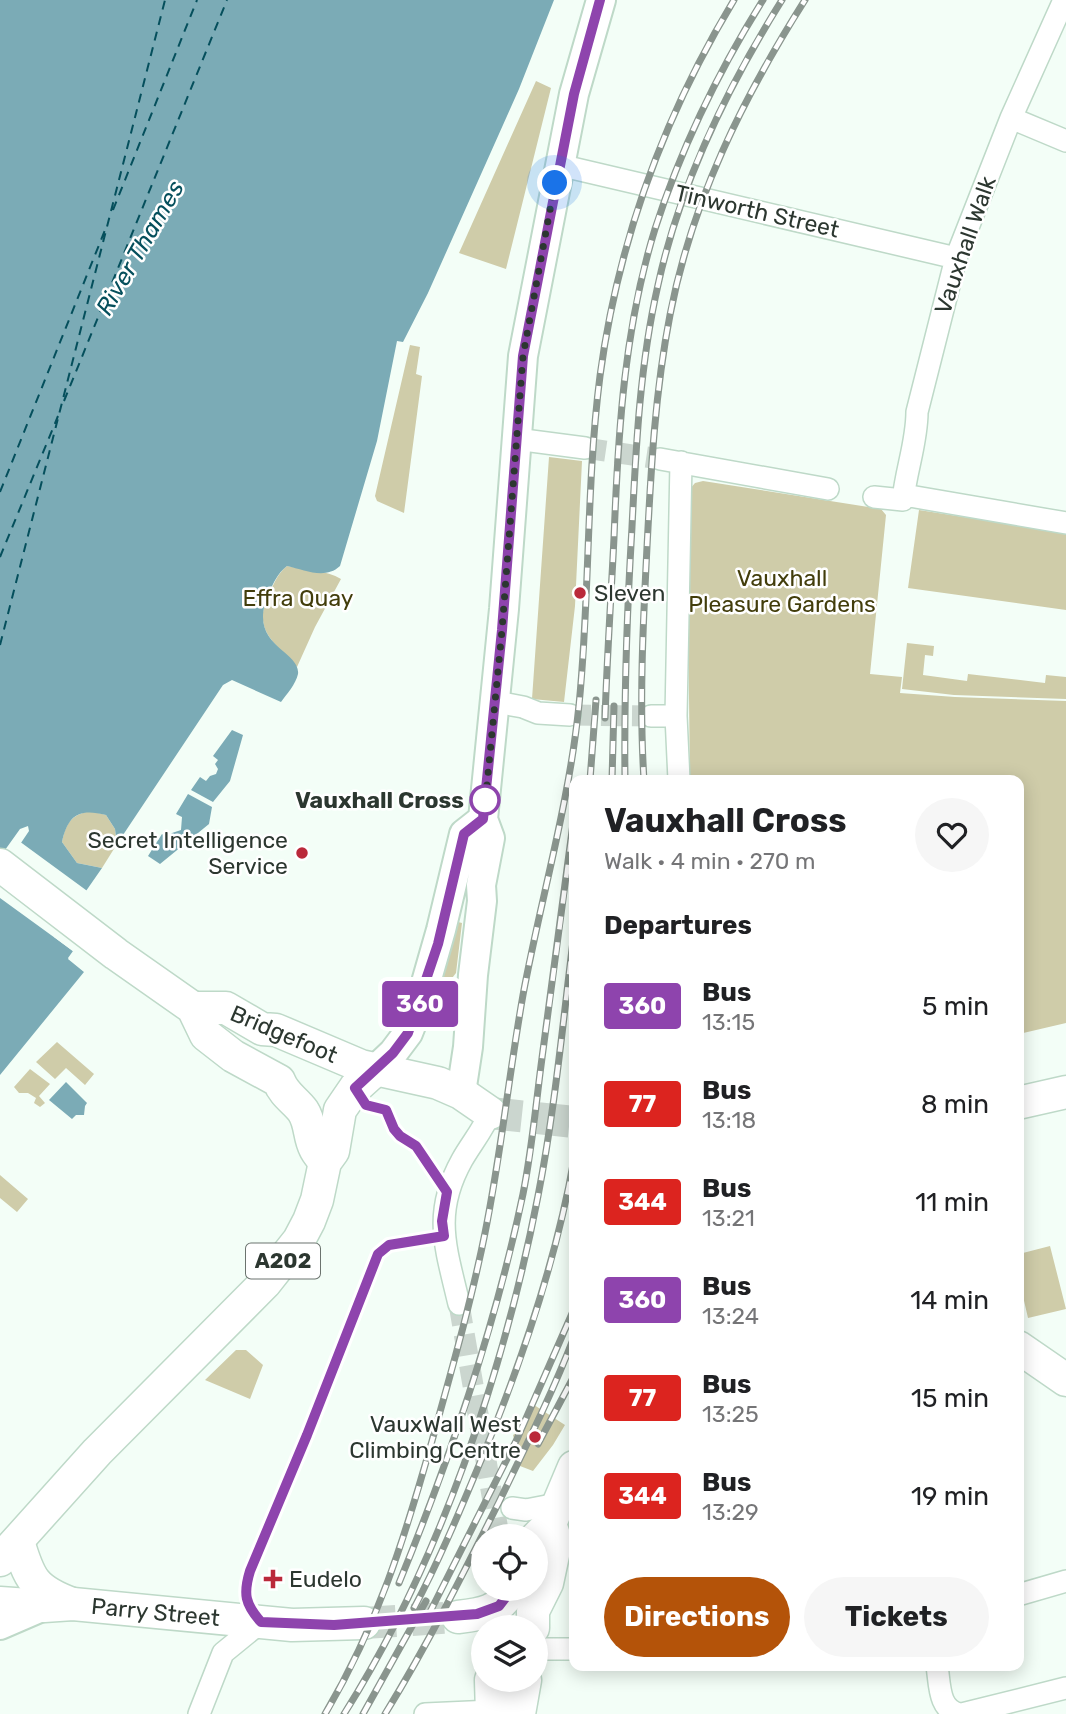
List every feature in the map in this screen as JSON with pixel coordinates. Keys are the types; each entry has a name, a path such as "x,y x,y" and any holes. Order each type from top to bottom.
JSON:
{"highway":[{"name":"Bridgefoot","path":"0,865 116,954 193,1008 206,1035 233,1056 279,1081 283,1093 293,1099 305,1115 311,1128 314,1147 325,1162"},
{"name":"Bridgefoot","path":"193,1008 226,1008 262,1029 276,1030 344,1060 374,1070 416,1077 461,1093 490,1113"},
{"name":"A202","path":"9,1550 97,1452 265,1283 286,1258 309,1221 317,1200 325,1162 333,1151 337,1120 346,1100 374,1070"},
{"path":"1024,1101 1066,1092"},
{"path":"1024,1351 1066,1380"},
{"path":"483,1615 499,1606 526,1604 547,1583 556,1541 560,1500"},
{"name":"Parry Street","path":"9,1550 24,1564 33,1581 59,1605"},
{"name":"Parry Street","path":"0,1603 59,1605 314,1626 363,1623"},
{"path":"495,1692 501,1713"},
{"path":"501,1713 516,1692"}],"main road":[{"path":"461,1093 482,901 499,887 501,871 489,852 490,838 483,819 496,702 523,356 574,94 601,0"},
{"path":"374,1070 393,1053 408,1033 421,1000 445,918 464,834 483,819"},
{"path":"0,1625 59,1605"}],"street":[{"name":"Vauxhall Walk","path":"903,497 917,425 917,412 956,258 1011,118 1064,0"},
{"path":"1011,118 1066,141"},
{"name":"Tinworth Street","path":"559,165 956,258"},
{"path":"516,439 585,448"},
{"path":"660,459 828,489"},
{"path":"679,775 676,716 681,462"},
{"path":"874,497 903,497 1066,523"},
{"path":"496,702 538,713 570,715"},
{"path":"651,716 676,716"},
{"path":"458,1304 442,1221 447,1192 490,1113"},
{"path":"512,1508 526,1510 560,1500"},
{"path":"1024,1593 1066,1581"},
{"path":"200,1714 223,1653 261,1622"},
{"path":"548,1649 569,1649"},
{"path":"938,1671 944,1704 953,1713 961,1714 1066,1688"},
{"path":"425,1714 501,1713"}],"green space":[{"path":"536,81 551,88 506,269 459,253"},
{"path":"410,345 420,347 416,374 422,376 404,513 377,501 375,496"},
{"path":"549,457 582,461 575,606 564,702 532,699"},
{"name":"Vauxhall Pleasure Gardens","path":"703,481 881,509 886,515 870,674 902,677 900,693 1066,701 1066,1023 1024,1033 1024,775 690,775 689,490 695,483"},
{"path":"919,510 1066,533 1066,610 908,588"},
{"name":"Effra Quay","path":"287,566 322,572 341,579 297,667 273,642 264,626 263,617 269,593"},
{"path":"907,643 934,646 933,656 925,655 923,675 967,681 968,674 1045,683 1046,675 1066,677 1066,699 954,695 902,689"},
{"path":"90,811 106,815 115,829 117,844 102,868 77,863 62,842 70,821"},
{"path":"454,921 462,923 456,973 449,982 448,998 434,991"},
{"path":"57,1042 94,1074 85,1085 66,1068 55,1079 36,1062"},
{"path":"30,1069 50,1084 39,1096 45,1103 40,1107 34,1103 36,1098 28,1093 19,1093 14,1087"},
{"path":"0,1175 28,1199 17,1212 0,1198"},
{"path":"1050,1246 1066,1309 1028,1318 1024,1301 1024,1253"},
{"path":"236,1350 246,1350 263,1365 250,1399 205,1380"},
{"name":"VauxWall West Climbing Centre","path":"531,1403 565,1425 533,1471 520,1466 513,1435"}],"water":[{"name":"River Thames","path":"0,0 554,0 519,89 428,293 403,342 397,341 377,441 340,566 321,573 287,566 278,575 269,593 263,611 264,625 268,636 297,666 295,682 281,702 232,680 223,685 117,844 115,829 106,815 82,813 71,820 62,842 77,863 102,868 54,937 74,952 68,959 84,972 0,1075 0,874 29,831 28,826 20,829 0,857"},
{"path":"232,730 243,735 230,781 213,802 191,790 200,777 206,781 216,774 218,769 215,764 218,760 213,756"},
{"path":"188,794 212,807 209,824 160,864 148,856 162,834 168,838 172,833 181,830 182,817 176,814"},
{"path":"66,1082 87,1103 84,1115 76,1115 72,1119 49,1100"}],"pier":[{"path":"19,841 90,893 59,936 76,949 73,958 87,970 87,974 68,958 73,951 0,898 0,868"}],"ferry route":[{"path":"0,645 165,0"},
{"path":"113,210 197,0"},
{"path":"64,401 227,0"},
{"path":"0,492 107,225"},
{"path":"0,557 58,416"}],"tunnel":[{"path":"585,448 660,459"},
{"path":"570,715 651,716"},
{"path":"490,1113 569,1121"},
{"path":"459,1304 497,1524"},
{"path":"364,1623 458,1617"}],"railway":[{"path":"569,775 579,705 596,417 608,326 632,228 666,134 686,89 734,0"},
{"path":"605,718 621,421 636,305 655,229 689,140 716,83 763,0"},
{"path":"625,775 626,654 635,466 643,375 658,285 667,247 692,173 724,102 782,0"},
{"path":"644,775 642,664 652,460 657,402 670,315 692,231 722,151 761,74 805,0"},
{"path":"590,775 596,700"},
{"path":"612,775 614,706"},
{"path":"325,1714 360,1647 388,1581 422,1477 453,1363 485,1233 523,995 569,778"},
{"path":"399,1583 454,1439 512,1244 529,1160 569,854"},
{"path":"344,1714 379,1655 410,1594 439,1529 487,1397 507,1329 538,1196 569,974"},
{"path":"414,1608 497,1422 548,1273 569,1186"},
{"path":"428,1616 517,1439 569,1320"},
{"path":"385,1714 430,1636 485,1529 538,1421 569,1349"},
{"path":"538,1444 569,1385"},
{"path":"363,1714 426,1601"}],"bus line":[{"name":"360","path":"504,1601 491,1611 467,1616 314,1626 261,1622 249,1609 246,1594 250,1571 378,1254 389,1245 444,1236 442,1221 447,1192 416,1146 394,1129 386,1110 366,1105 355,1088 393,1053 408,1033 438,944 464,834 483,819 496,702 523,356 574,94 600,0"}],"place":[{"name":"Sleven","path":"580,593"},
{"name":"Vauxhall Cross","path":"485,800"},
{"name":"Secret Intelligence Service","path":"302,853"},
{"name":"VauxWall West Climbing Centre","path":"535,1437"},
{"name":"Eudelo","path":"273,1579"}],"route":[{"path":"485,800 485,805 496,702 523,356 555,183"}]}
